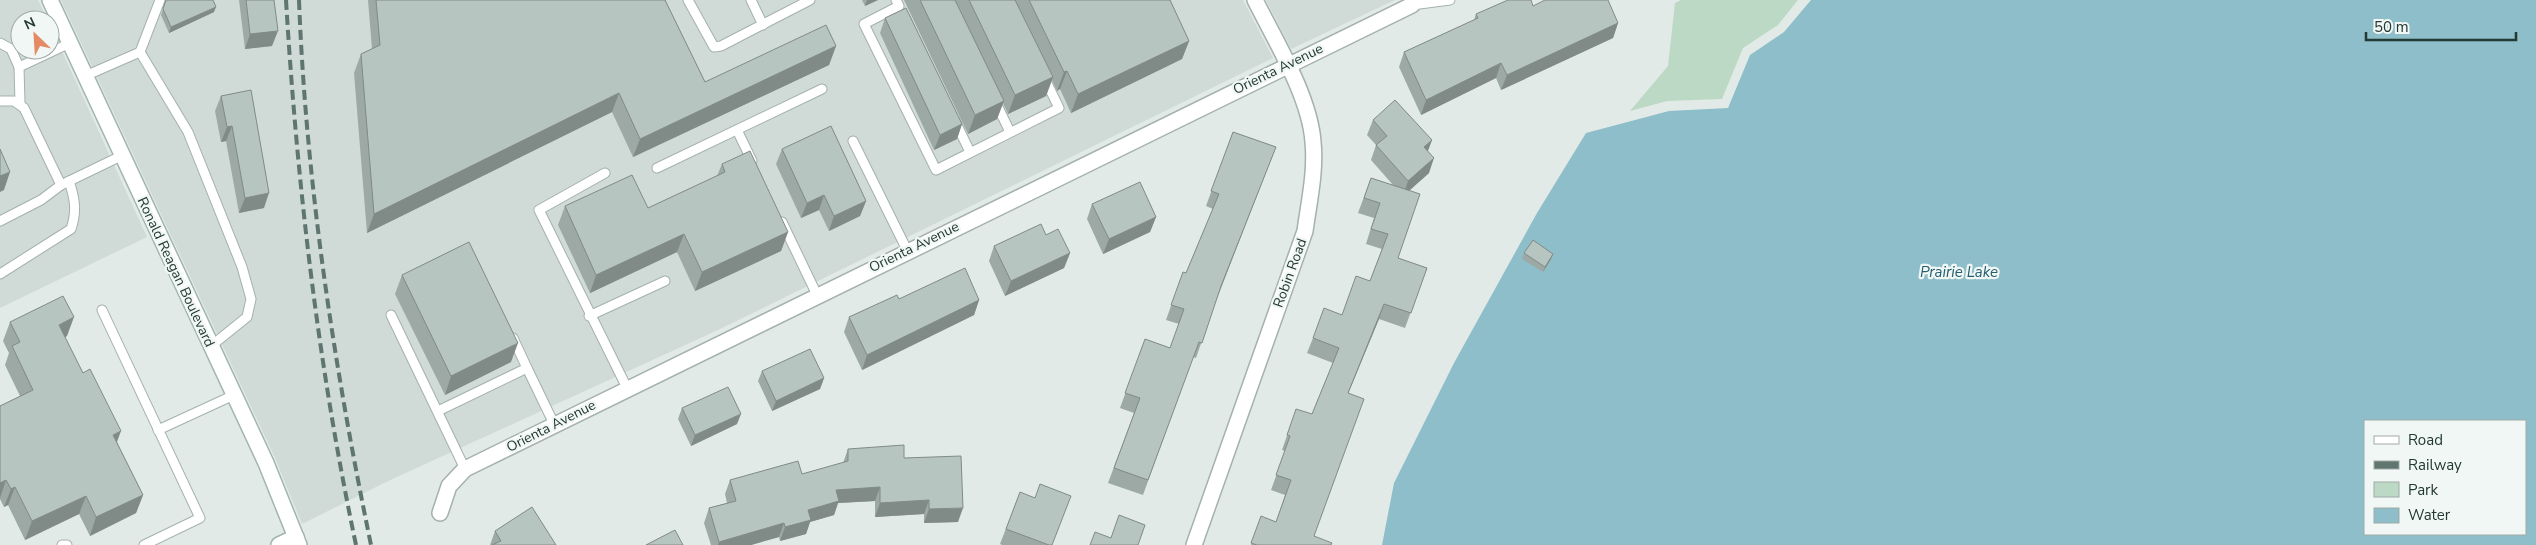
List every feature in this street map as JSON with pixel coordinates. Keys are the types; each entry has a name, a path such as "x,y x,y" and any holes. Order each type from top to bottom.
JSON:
{"street":[{"name":"Ronald Reagan Boulevard","path":"50,0 266,463 297,541"},
{"name":"Robin Road","path":"1194,545 1306,231 1312,185 1313,142 1303,101 1255,0"},
{"name":"Orienta Avenue","path":"440,513 449,486 465,469 907,250 1412,5"},
{"path":"280,545 297,541"}],"lane":[{"path":"85,76 140,52 160,0"},
{"path":"688,0 714,47 721,46 810,0"},
{"path":"751,0 763,25"},
{"path":"1412,5 1450,0"},
{"path":"899,7 864,24 936,170 1059,108 1039,66"},
{"path":"0,43 11,49 18,67 20,103 75,200 75,212 71,230 0,274"},
{"path":"18,67 70,43"},
{"path":"140,52 188,132 242,267 251,299 247,317 211,346"},
{"path":"989,88 1010,132"},
{"path":"657,168 822,89"},
{"path":"0,101 20,103"},
{"path":"949,110 970,152"},
{"path":"737,130 758,174"},
{"path":"853,141 907,250"},
{"path":"0,221 41,200 65,183 122,156"},
{"path":"606,173 539,210 589,316 627,388"},
{"path":"780,217 817,295"},
{"path":"589,316 664,281"},
{"path":"102,310 200,518 144,545"},
{"path":"391,315 465,469"},
{"path":"506,325 554,424"},
{"path":"438,412 527,368"},
{"path":"158,430 234,395"},
{"path":"62,545 67,545"}],"shaded area":[{"path":"0,0 38,0 43,10 10,10 10,60 60,60 60,47 147,237 0,308"},
{"path":"61,0 1243,0 1273,58 718,330 386,482 302,524 275,458"},
{"path":"1266,0 1395,0 1291,49"}],"green space":[{"path":"1681,0 1798,0 1778,25 1743,48 1722,99 1667,101 1630,111 1668,66 1675,3"}],"water":[{"name":"Prairie Lake","path":"1811,0 2536,0 2536,545 1382,545 1394,483 1454,363 1537,213 1586,133 1669,111 1728,108 1750,55 1784,32"}],"building":[{"path":"166,0 213,0 216,7 171,27 163,9"},
{"path":"246,0 274,0 278,31 250,34"},
{"path":"376,0 665,0 705,82 826,25 836,46 640,139 619,93 374,214 361,54 380,45"},
{"path":"920,0 955,0 1004,101 975,115"},
{"path":"969,0 1015,0 1053,77 1015,95"},
{"path":"1029,0 1170,0 1189,41 1078,94 1067,71 1064,72"},
{"path":"1508,0 1531,0 1533,6 1545,0 1608,0 1618,23 1507,75 1501,63 1426,100 1404,52 1478,18 1476,14"},
{"path":"906,8 962,124 940,135 885,18"},
{"path":"251,90 269,193 245,198 232,126 227,127 221,96"},
{"path":"1395,100 1432,140 1424,147 1434,158 1408,181 1376,145 1387,136 1373,120"},
{"path":"831,126 866,201 834,216 824,195 807,203 782,149"},
{"path":"1233,132 1276,147 1221,286 1202,343 1199,342 1148,480 1114,468 1140,398 1125,393 1145,339 1170,348 1184,309 1171,305 1183,272 1186,273 1219,194 1211,191"},
{"path":"0,149 10,172 0,176"},
{"path":"750,151 788,232 702,272 684,234 596,275 565,206 632,175 648,208 725,172 722,164"},
{"path":"1371,178 1420,194 1398,258 1427,268 1411,313 1384,304 1348,393 1364,399 1314,536 1332,543 1331,545 1257,545 1251,543 1261,516 1276,522 1291,480 1276,475 1290,436 1287,435 1296,409 1312,414 1339,348 1313,338 1324,308 1342,315 1356,276 1370,281 1388,234 1371,229 1380,203 1364,198"},
{"path":"1140,182 1156,217 1109,239 1092,204"},
{"path":"1041,224 1046,235 1058,229 1070,253 1011,281 994,246"},
{"path":"1533,240 1553,254 1545,267 1524,253"},
{"path":"469,242 518,343 451,376 402,275"},
{"path":"965,268 979,300 867,355 849,317 897,295 899,299"},
{"path":"63,296 74,317 59,325 83,373 90,369 121,431 113,435 143,495 96,517 86,496 32,521 15,487 11,489 6,480 0,483 0,406 33,390 12,346 20,342 10,322"},
{"path":"810,349 824,378 776,401 762,371"},
{"path":"728,387 741,414 695,435 682,408"},
{"path":"904,445 904,458 961,456 963,508 929,509 929,500 880,503 880,487 836,490 839,501 808,510 811,520 785,527 784,523 719,542 709,508 736,501 730,480 798,461 802,474 848,461 848,449"},
{"path":"1040,484 1071,496 1052,545 1006,529 1020,492 1035,498"},
{"path":"532,507 556,545 492,545 501,541 495,531"},
{"path":"1119,515 1145,525 1138,545 1090,545 1095,532 1111,538"},
{"path":"675,530 683,545 646,545"}],"railway":[{"path":"286,0 296,137 311,274 331,410 356,545"},
{"path":"299,0 308,137 315,206 345,410 371,545"}]}
